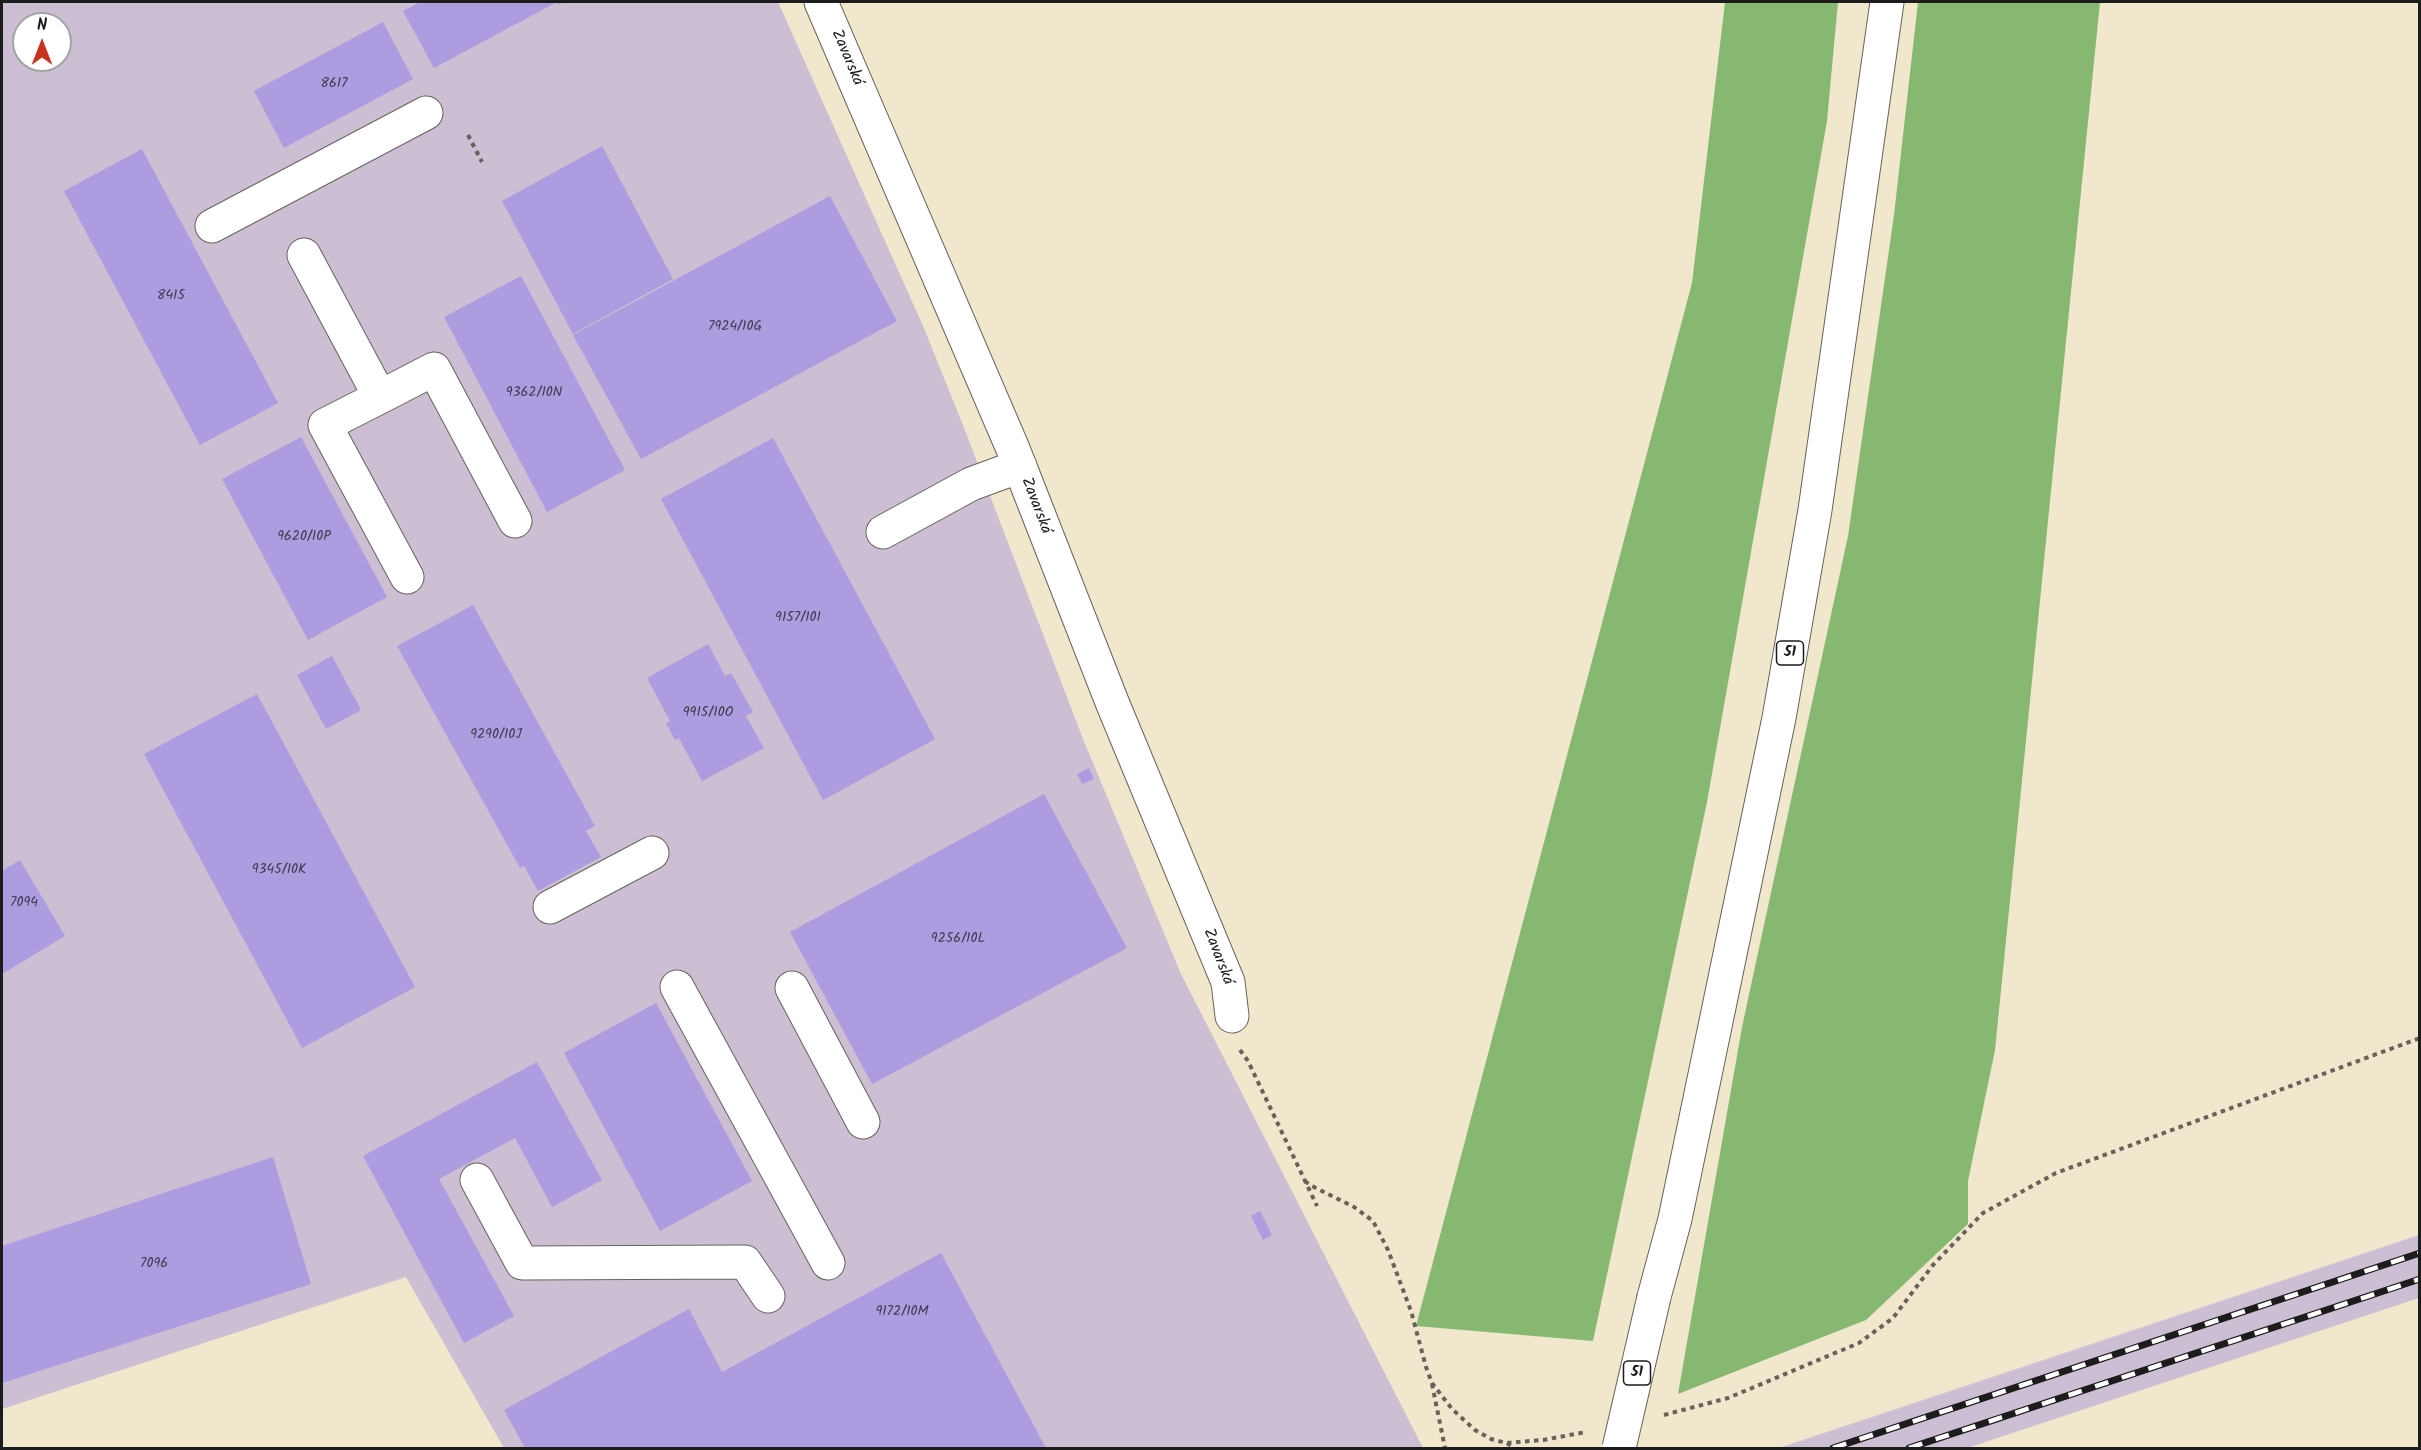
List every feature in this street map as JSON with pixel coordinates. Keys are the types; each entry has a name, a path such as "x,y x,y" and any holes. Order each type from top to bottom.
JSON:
{"main road":[{"name":"Zavarská","path":"821,2 1020,466 1112,702 1228,982 1232,1016"},
{"name":"51","path":"1619,1449 1654,1297 1678,1208 1783,696 1815,510 1887,2"},
{"path":"212,226 426,113"},
{"path":"304,255 380,397"},
{"path":"406,577 325,425 434,369 514,521"},
{"path":"883,532 971,484 1020,466"},
{"path":"550,907 652,853"},
{"path":"677,987 828,1263"},
{"path":"792,988 863,1122"},
{"path":"477,1180 522,1263 745,1262 768,1296"}],"path":[{"path":"468,135 482,162"},
{"path":"1983,1213 2056,1173 2420,1038"},
{"path":"1248,1061 1317,1206"},
{"path":"1432,1383 1445,1449"},
{"path":"1506,1443 1514,1449"}],"shaded area":[{"path":"2,2 778,2 923,326 1083,739 1181,974 1423,1448 504,1448 406,1277 2,1409"},
{"path":"2419,1235 2419,1298 1967,1448 1779,1448"}],"green space":[{"path":"1725,2 1838,2 1827,121 1707,802 1593,1341 1416,1326 1692,283"},
{"path":"1918,2 2100,2 1995,1050 1968,1181 1968,1224 1866,1320 1678,1394 1742,1027 1848,536 1894,215"}],"building":[{"path":"420,2 557,2 434,68 403,11"},
{"path":"383,22 413,79 284,148 254,91"},
{"path":"602,146 673,279 573,334 502,201"},
{"path":"142,149 278,403 200,445 64,191"},
{"path":"830,196 897,321 641,459 573,335"},
{"path":"521,276 625,470 547,512 444,317"},
{"path":"301,437 387,597 308,640 222,479"},
{"path":"773,438 935,739 823,800 661,499"},
{"path":"473,605 595,826 586,831 601,857 538,891 524,866 520,868 397,646"},
{"path":"708,644 725,676 731,673 753,712 746,716 764,748 702,781 679,738 675,740 666,723 670,721 647,678"},
{"path":"332,656 361,710 326,729 297,675"},
{"path":"257,694 415,987 302,1048 144,754"},
{"path":"1089,768 1094,779 1082,784 1077,774"},
{"path":"1044,794 1127,948 872,1084 790,932"},
{"path":"20,860 65,936 2,974 2,871"},
{"path":"656,1003 752,1181 660,1231 564,1053"},
{"path":"537,1062 602,1180 552,1207 515,1138 439,1179 514,1316 464,1343 363,1156"},
{"path":"273,1157 311,1284 2,1383 2,1246"},
{"path":"1260,1211 1272,1235 1263,1240 1251,1216"},
{"path":"941,1253 1046,1448 525,1448 504,1410 689,1309 722,1372"}],"railway":[{"path":"1833,1448 2420,1253"},
{"path":"1909,1448 2420,1279"}]}
